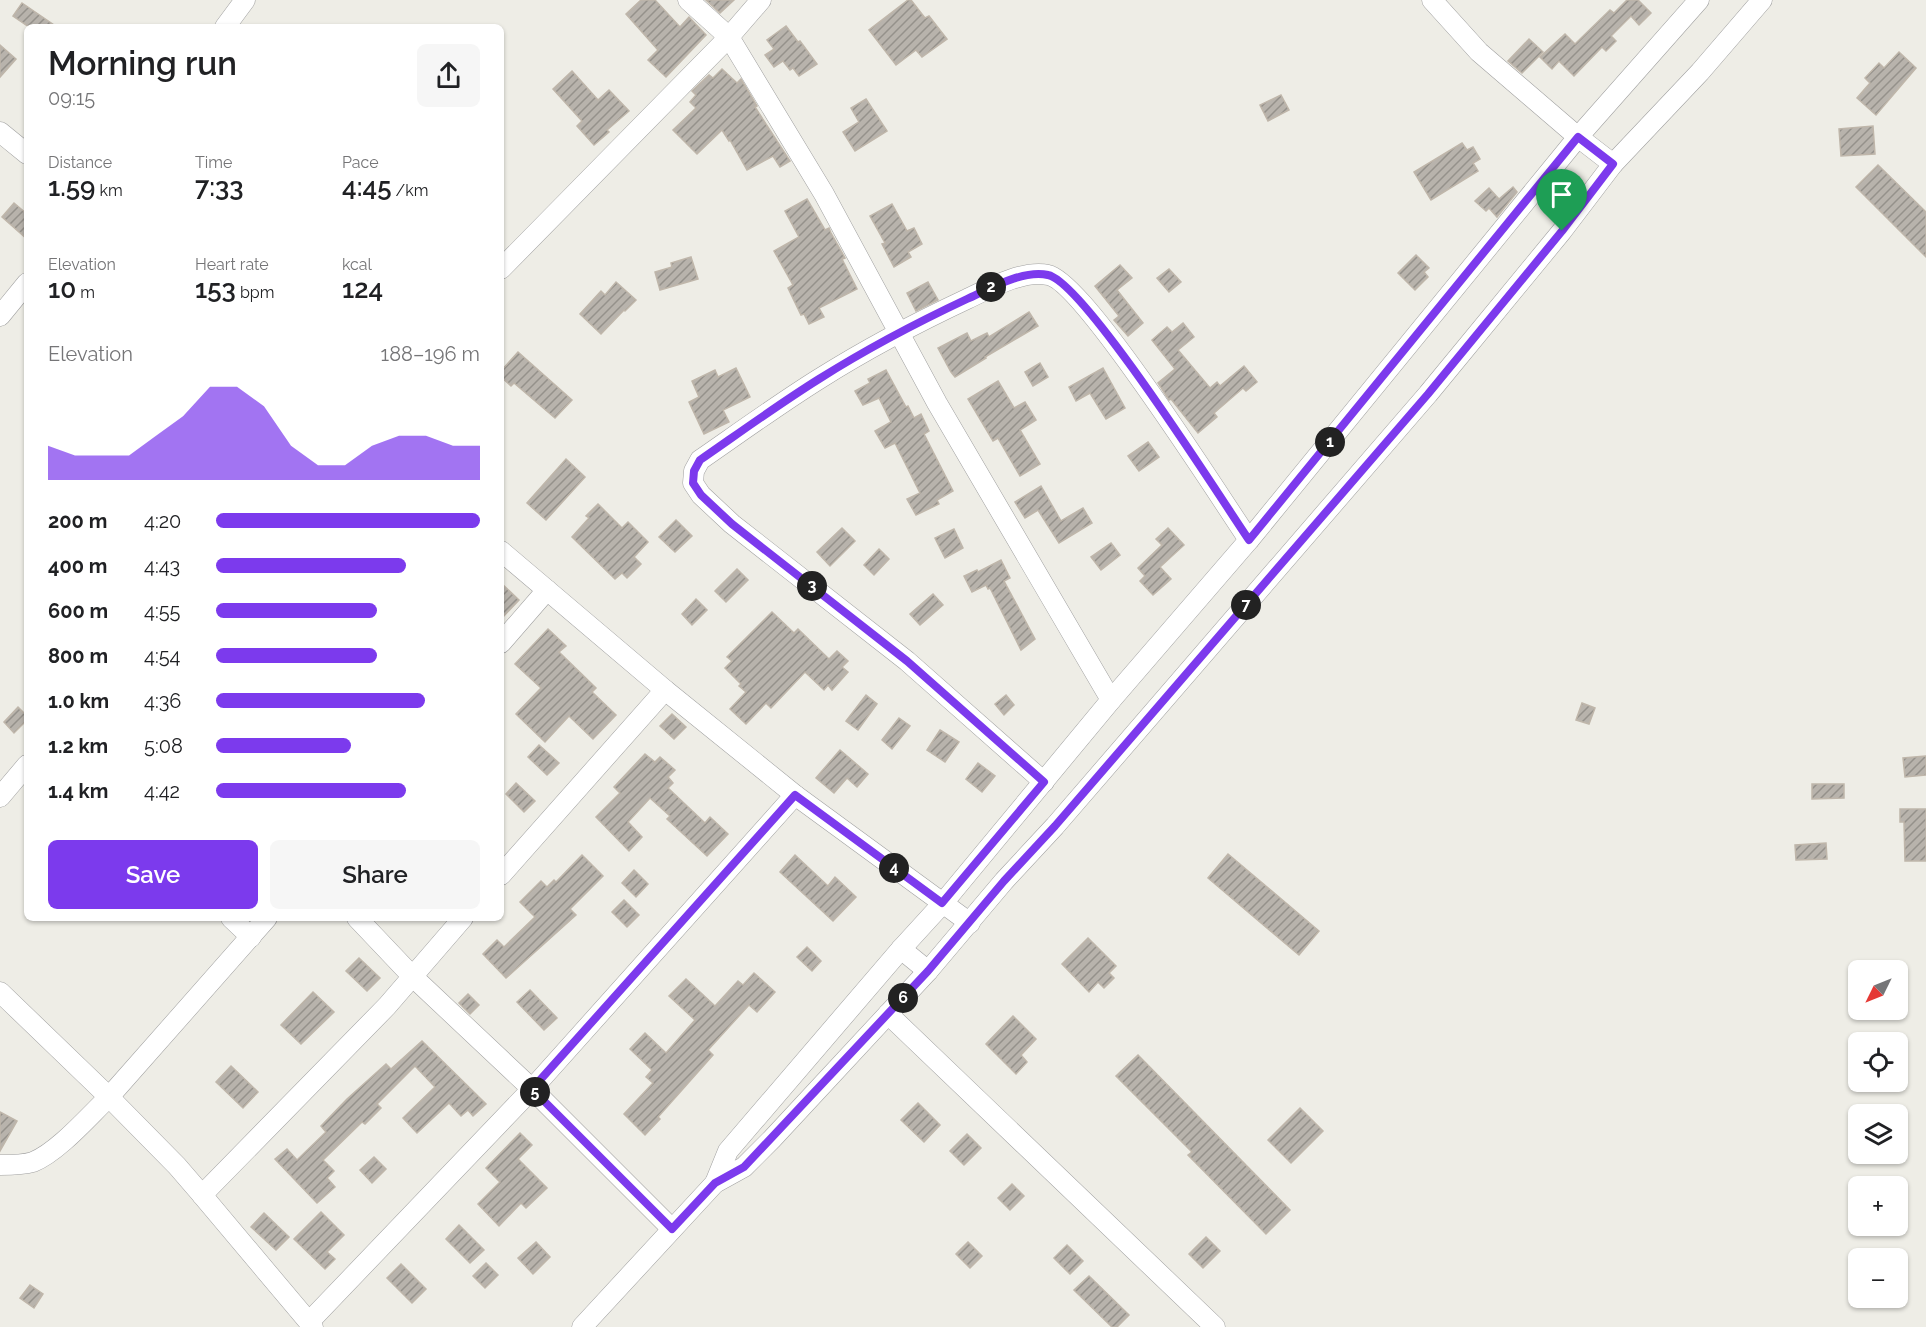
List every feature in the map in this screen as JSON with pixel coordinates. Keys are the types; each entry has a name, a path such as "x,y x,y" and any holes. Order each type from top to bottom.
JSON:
{"street":[{"path":"227,24 245,0"},
{"path":"688,0 729,38 824,194 937,403 1111,700"},
{"path":"504,266 729,38 761,0"},
{"path":"1432,0 1479,52 1613,164"},
{"path":"715,1183 728,1151 942,903 1111,700 1249,540 1578,137 1699,0"},
{"path":"582,1327 715,1183 744,1167 928,971 1428,394 1562,231 1613,164 1700,72 1762,0"},
{"path":"0,132 24,152"},
{"path":"1044,782 907,661 732,524 701,495 693,483 694,471 700,460 820,378 899,333 997,284 1029,275 1050,274 1068,287 1091,312 1151,395 1249,540"},
{"path":"0,316 24,287"},
{"path":"504,554 665,690 795,795 969,923"},
{"path":"504,640 547,590"},
{"path":"504,872 665,690"},
{"path":"0,797 24,769"},
{"path":"0,992 177,1166 311,1325 532,1089 795,795"},
{"path":"234,921 251,937"},
{"path":"0,1165 32,1162 49,1153 109,1097 264,921"},
{"path":"360,921 412,976 532,1089 672,1229"},
{"path":"202,1195 387,1006 460,921"},
{"path":"901,949 928,971"},
{"path":"888,1014 1203,1323"}],"building":[{"path":"641,0 655,0 680,27 689,17 706,35 666,77 648,60 658,50 626,14"},
{"path":"706,0 734,0 720,13"},
{"path":"911,0 925,18 929,16 947,39 922,57 916,50 896,65 869,30"},
{"path":"1627,0 1638,0 1651,13 1639,25 1631,16 1611,36 1616,41 1606,51 1602,47 1574,76 1559,61 1552,69 1540,57 1565,34 1575,44 1610,10 1614,13"},
{"path":"22,3 53,24 25,24 13,16"},
{"path":"786,26 817,64 799,76 783,61 774,67 765,55 774,49 767,40"},
{"path":"1529,39 1543,52 1522,73 1508,61"},
{"path":"0,45 16,59 0,77"},
{"path":"1899,52 1916,68 1876,115 1857,98 1870,83 1865,78 1879,63 1884,68"},
{"path":"722,69 737,83 741,79 757,106 755,107 790,161 780,167 773,156 747,170 722,130 697,154 673,130 696,108 690,102 696,95 692,91 709,75 713,78"},
{"path":"572,71 598,100 609,90 629,111 594,145 577,126 582,121 553,89"},
{"path":"1281,95 1289,110 1268,121 1260,105"},
{"path":"866,99 887,131 855,151 843,132 859,122 851,108"},
{"path":"1873,126 1875,154 1841,156 1839,129"},
{"path":"1462,143 1467,150 1473,147 1480,159 1473,163 1478,171 1431,200 1414,172"},
{"path":"1878,165 1926,212 1926,257 1856,187"},
{"path":"1513,187 1517,192 1497,217 1489,208 1486,211 1475,201 1489,188 1499,199"},
{"path":"807,199 825,230 829,228 845,258 842,259 857,289 819,308 824,317 809,324 804,314 801,315 788,288 793,285 774,251 799,237 785,211"},
{"path":"14,203 24,211 24,236 2,217"},
{"path":"892,204 907,231 914,228 922,244 908,252 911,257 894,267 882,244 885,243 870,216"},
{"path":"1416,255 1429,268 1424,272 1428,277 1415,290 1398,273"},
{"path":"691,257 698,279 660,290 655,272 672,267 671,263"},
{"path":"1120,265 1132,278 1117,290 1143,323 1128,336 1114,320 1119,316 1095,286"},
{"path":"1169,269 1181,282 1169,292 1157,278"},
{"path":"616,282 636,300 601,334 580,314 601,291 605,295"},
{"path":"928,282 938,300 916,311 907,293"},
{"path":"1029,312 1038,326 955,377 938,348 967,333 971,341 987,333 989,337"},
{"path":"1183,323 1194,337 1178,350 1210,388 1217,382 1220,386 1244,366 1257,382 1246,391 1243,388 1214,413 1217,417 1198,433 1171,399 1169,400 1158,383 1175,369 1152,340 1167,327 1172,332"},
{"path":"518,352 572,400 555,418 514,383 511,386 504,380 504,368"},
{"path":"1040,363 1048,377 1033,386 1025,372"},
{"path":"736,368 750,397 723,410 729,422 704,434 689,402 699,397 692,381 715,370 718,377"},
{"path":"1103,368 1125,408 1106,419 1090,393 1076,401 1069,387"},
{"path":"886,370 914,418 921,414 929,431 924,434 953,491 937,500 939,504 916,515 907,499 920,493 895,443 885,448 875,431 891,422 879,398 863,405 855,391 870,383 868,379"},
{"path":"998,381 1014,408 1025,402 1036,420 1020,430 1040,464 1020,476 998,438 993,441 968,399"},
{"path":"1148,442 1159,457 1139,471 1128,456"},
{"path":"566,459 585,477 546,520 527,503"},
{"path":"1041,486 1061,521 1083,508 1092,523 1059,543 1038,510 1025,518 1015,502"},
{"path":"598,504 622,528 628,522 648,542 634,557 641,564 627,578 622,573 615,579 572,537 589,518 586,516"},
{"path":"676,520 692,536 675,552 659,537"},
{"path":"842,528 855,541 830,566 817,552"},
{"path":"1168,528 1184,545 1160,567 1171,579 1153,595 1140,581 1145,576 1138,568 1162,545 1156,539"},
{"path":"954,529 963,548 945,558 935,538"},
{"path":"1111,543 1120,555 1101,570 1091,557"},
{"path":"879,549 889,559 874,575 864,565"},
{"path":"1001,560 1010,578 1004,581 1035,639 1021,650 990,588 988,589 986,585 972,592 964,576 977,570 978,572"},
{"path":"737,569 748,580 726,602 715,591"},
{"path":"504,586 519,600 504,616"},
{"path":"933,594 943,605 920,625 910,614"},
{"path":"696,599 707,610 692,625 682,614"},
{"path":"772,612 794,633 798,629 829,659 837,651 848,661 842,667 848,672 832,690 828,685 824,690 805,672 771,708 766,703 746,724 730,709 746,692 725,668 732,661 727,657"},
{"path":"548,629 566,646 559,652 596,688 592,692 616,715 593,739 569,716 545,742 516,714 541,688 515,664"},
{"path":"866,695 877,704 858,730 846,721"},
{"path":"1006,695 1014,705 1004,715 995,704"},
{"path":"1582,703 1595,708 1589,724 1576,720"},
{"path":"18,707 24,713 24,723 14,733 4,722"},
{"path":"672,714 686,727 674,739 660,726"},
{"path":"899,718 910,726 892,749 882,740"},
{"path":"940,730 959,742 945,762 927,750"},
{"path":"539,745 559,763 547,775 528,757"},
{"path":"840,750 868,774 857,787 847,778 834,793 816,778"},
{"path":"645,754 655,762 660,757 675,770 668,777 673,783 668,788 705,823 710,817 728,834 707,856 667,819 670,816 650,798 628,822 642,837 629,851 596,817 620,793 614,787"},
{"path":"1926,756 1926,775 1905,777 1903,758"},
{"path":"978,763 995,776 982,792 966,779"},
{"path":"516,783 535,801 524,812 506,794"},
{"path":"1812,784 1844,784 1844,798 1812,799"},
{"path":"1900,809 1926,809 1926,861 1905,861 1904,822 1900,822"},
{"path":"1826,843 1827,859 1796,860 1795,845"},
{"path":"1228,854 1319,931 1299,955 1208,878"},
{"path":"582,855 603,876 570,909 576,915 506,978 483,954 497,940 504,947 535,917 520,902 541,881 547,887 554,880 556,882"},
{"path":"795,855 828,886 835,877 856,897 833,921 780,872"},
{"path":"634,870 648,884 636,897 622,883"},
{"path":"624,900 639,915 627,927 612,912"},
{"path":"1088,938 1116,966 1109,973 1114,978 1104,988 1098,982 1089,992 1062,964"},
{"path":"807,947 821,961 812,971 797,957"},
{"path":"359,958 380,978 367,991 346,971"},
{"path":"754,973 775,992 757,1012 749,1005 708,1050 713,1055 645,1135 624,1114 653,1083 646,1077 652,1070 630,1049 645,1033 666,1053 695,1020 669,996 686,979 715,1006 738,981 743,985"},
{"path":"530,990 557,1018 544,1030 517,1002"},
{"path":"313,992 334,1012 301,1044 281,1025"},
{"path":"468,994 479,1005 470,1014 459,1003"},
{"path":"1013,1016 1036,1039 1021,1055 1027,1062 1016,1074 986,1044"},
{"path":"422,1041 486,1104 473,1116 468,1110 461,1116 449,1103 417,1133 403,1118 435,1087 415,1066 377,1104 381,1108 365,1124 362,1122 323,1160 334,1171 327,1178 335,1187 317,1203 275,1159 287,1149 297,1160 326,1132 321,1126 347,1099 386,1064 391,1069"},
{"path":"1138,1055 1290,1210 1266,1234 1188,1155 1192,1152 1116,1076"},
{"path":"231,1066 258,1092 243,1108 216,1082"},
{"path":"918,1103 940,1125 924,1142 901,1120"},
{"path":"1300,1108 1323,1131 1291,1163 1268,1140"},
{"path":"0,1112 17,1121 0,1151"},
{"path":"520,1133 532,1145 518,1159 547,1188 526,1208 521,1203 499,1226 478,1204 500,1182 486,1168"},
{"path":"967,1134 981,1148 964,1165 950,1151"},
{"path":"374,1157 386,1169 372,1183 360,1170"},
{"path":"1012,1184 1024,1196 1010,1210 998,1198"},
{"path":"321,1212 344,1235 327,1252 335,1259 325,1269 294,1239"},
{"path":"264,1213 289,1237 276,1250 251,1227"},
{"path":"459,1225 484,1250 470,1263 446,1239"},
{"path":"1206,1237 1220,1251 1203,1268 1189,1254"},
{"path":"536,1242 550,1257 533,1274 518,1258"},
{"path":"968,1242 982,1256 970,1268 956,1254"},
{"path":"1067,1245 1083,1261 1070,1274 1054,1258"},
{"path":"486,1263 498,1275 485,1288 473,1276"},
{"path":"401,1264 426,1289 412,1303 387,1278"},
{"path":"1089,1276 1129,1315 1117,1327 1112,1327 1074,1290"},
{"path":"30,1285 43,1294 34,1308 20,1298"}],"route":[{"path":"1578,137 1613,164 1562,231 1428,394 928,971 772,1139 744,1167 715,1183 672,1229 532,1089 795,795 942,903 1044,782 907,661 732,524 701,495 693,483 694,471 700,460 820,378 899,333 997,284 1029,275 1050,274 1068,287 1091,312 1151,395 1249,540 1578,137"}]}
